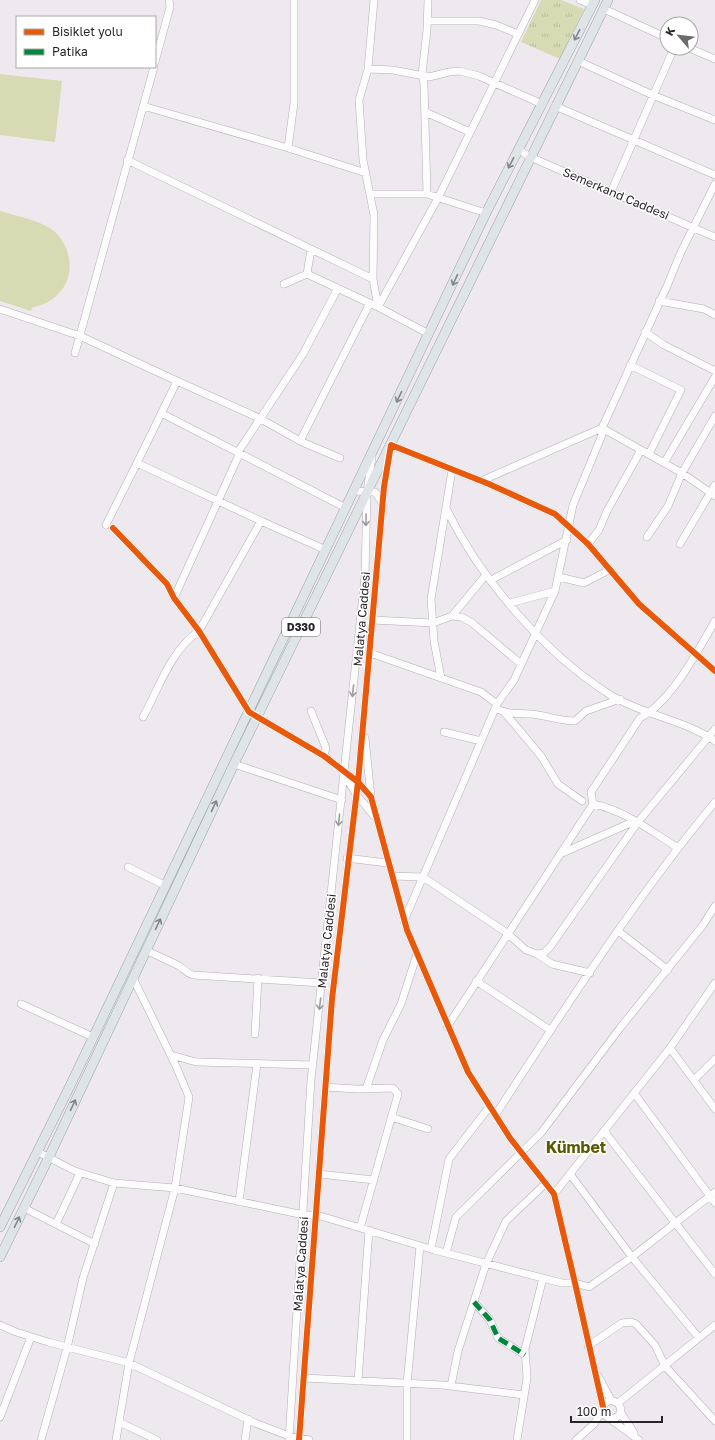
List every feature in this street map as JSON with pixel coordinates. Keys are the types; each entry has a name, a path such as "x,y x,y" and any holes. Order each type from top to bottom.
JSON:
{"main road":[{"name":"D330","path":"0,1257 48,1159 234,764 608,0"},
{"name":"D330","path":"0,1227 38,1152 164,885 249,712 486,213 594,3"}],"street":[{"path":"156,58 170,7 169,0 172,0"},
{"path":"288,148 294,103 294,0"},
{"path":"374,0 368,69 359,100 366,173 374,215 373,279 378,307"},
{"path":"427,194 425,112 422,74 428,0"},
{"path":"378,307 438,198 535,0"},
{"path":"580,0 594,3"},
{"path":"604,9 659,34"},
{"path":"427,22 479,21 496,25 518,34"},
{"path":"699,52 715,59"},
{"path":"612,192 655,96 671,56"},
{"path":"578,61 655,96 715,120"},
{"path":"75,353 127,160 154,68"},
{"path":"368,69 422,74 429,77 460,71 494,83 542,104"},
{"path":"143,106 288,148 366,173"},
{"path":"555,106 715,174"},
{"path":"425,112 470,132"},
{"name":"Semerkand Caddesi","path":"518,149 530,157 715,237"},
{"path":"127,160 373,279"},
{"path":"404,922 496,706 514,680 536,634 559,577 570,527 573,505 602,435 602,428 692,227 714,187"},
{"path":"370,194 427,194 486,213"},
{"path":"307,274 311,249"},
{"path":"284,284 307,274 370,303 429,334"},
{"path":"174,598 238,457 238,452 259,418 303,354 338,288"},
{"path":"659,302 704,309 713,314 715,306"},
{"path":"300,441 370,303"},
{"path":"0,309 80,336 259,418 300,441 340,458"},
{"path":"645,332 664,346 715,371"},
{"path":"630,365 643,370 681,390 649,454"},
{"path":"664,463 715,377"},
{"path":"176,381 137,463 110,527 167,584 174,598 199,631 249,712 324,756 344,774 358,782 370,798"},
{"path":"161,413 346,508"},
{"path":"647,537 668,506 682,473 715,416"},
{"path":"602,428 682,473 713,494"},
{"path":"481,480 602,428"},
{"path":"391,445 481,480 555,514 588,544 639,604 715,671"},
{"name":"Malatya Caddesi","path":"299,1439 332,999 347,858 358,782 383,504 391,445"},
{"path":"588,544 599,530 607,511 641,450"},
{"path":"289,1438 313,1065 365,576 367,492 372,453"},
{"path":"137,463 326,550"},
{"path":"441,678 434,641 431,599 452,470"},
{"path":"680,544 713,494 715,485"},
{"path":"354,491 375,492 383,504"},
{"path":"446,508 488,578 536,634 566,661 612,696 712,739"},
{"path":"143,717 177,653 187,639 199,631 261,520"},
{"path":"372,620 433,623 452,616 488,578 567,540"},
{"path":"559,577 584,583 609,570"},
{"path":"510,603 554,591"},
{"path":"452,616 461,617 471,622 522,664"},
{"path":"447,1027 507,933 593,804 591,792 640,718 650,713 664,699 696,655 715,623"},
{"path":"370,653 481,692 505,714 541,756 558,784 582,801"},
{"path":"505,714 536,714 564,722 575,721 586,710 620,700"},
{"path":"311,711 326,748 324,756"},
{"path":"364,713 370,798 404,922 447,1027 468,1072 521,1152 554,1194 576,1283 602,1409 606,1417 638,1439"},
{"path":"537,954 544,953 550,947 636,821 712,739 715,729"},
{"path":"444,732 481,741"},
{"path":"234,764 342,800"},
{"path":"344,774 356,794 375,818"},
{"path":"496,1114 550,1030 618,932 666,867 678,848 715,802"},
{"path":"593,804 606,806 636,821 678,848"},
{"path":"560,854 636,821"},
{"path":"347,858 388,863"},
{"path":"128,867 164,885"},
{"path":"392,876 423,877 507,933 526,950 537,954 552,964 590,973"},
{"path":"446,1253 456,1217 541,1133 620,1028 704,925 715,906"},
{"path":"618,932 668,970"},
{"path":"146,950 180,967 186,973 193,975 322,982"},
{"path":"366,1089 383,1040 401,1004 417,954"},
{"path":"116,1440 129,1363 175,1188 189,1097 133,978"},
{"path":"255,1034 258,978"},
{"path":"476,981 550,1030"},
{"path":"554,1194 670,1048 715,983"},
{"path":"20,1004 93,1037"},
{"path":"670,1048 715,1109"},
{"path":"170,1055 196,1062 313,1065"},
{"path":"694,1080 715,1059"},
{"path":"239,1202 257,1064"},
{"path":"325,1087 366,1089 393,1088 398,1094 360,1228"},
{"path":"634,1093 713,1194 715,1203"},
{"path":"431,1249 449,1159 490,1106"},
{"path":"391,1116 428,1129"},
{"path":"604,1131 715,1274"},
{"path":"38,1152 48,1159 80,1173 114,1183 175,1188 304,1215 317,1215 486,1264 562,1283 576,1283 589,1287 632,1257 713,1194"},
{"path":"56,1224 80,1173"},
{"path":"319,1174 374,1180"},
{"path":"570,1174 632,1257 699,1338"},
{"path":"41,1440 67,1348 83,1278 114,1183"},
{"path":"451,1386 458,1351 486,1264 506,1221 546,1184"},
{"path":"24,1208 95,1244"},
{"path":"358,1381 369,1230"},
{"path":"407,1440 407,1384 420,1246"},
{"path":"517,1440 527,1378 525,1349 543,1278"},
{"path":"474,1302 490,1320 498,1338 525,1355"},
{"path":"588,1346 622,1323 631,1322 643,1331 655,1346 665,1366 715,1421"},
{"path":"0,1325 31,1337 67,1348 129,1363 289,1438 309,1440"},
{"path":"594,1424 616,1418 618,1406 715,1325"},
{"path":"0,1417 31,1337"},
{"path":"593,1367 638,1439"},
{"path":"304,1378 451,1386 524,1395"},
{"path":"576,1440 594,1424 604,1404 618,1406"},
{"path":"245,1440 248,1419"},
{"path":"119,1422 158,1440"}],"green space":[{"path":"541,0 561,0 584,9 560,59 521,42"},
{"path":"0,74 62,81 55,142 0,135"},
{"path":"0,211 28,219 48,227 60,238 68,253 70,262 69,271 68,279 64,287 52,299 32,308 31,311 0,301"}],"marked path":[{"path":"474,1302 490,1320 498,1338 525,1355"}],"cycle path":[{"path":"299,1440 332,999 358,782 384,487 391,445 489,484 555,514 588,544 639,604 715,671"},
{"path":"113,528 167,584 174,598 199,631 249,712 324,756 358,782 371,797 407,930 468,1072 510,1138 554,1194 603,1407"}],"district":[{"name":"Kümbet","path":"576,1147"}]}
